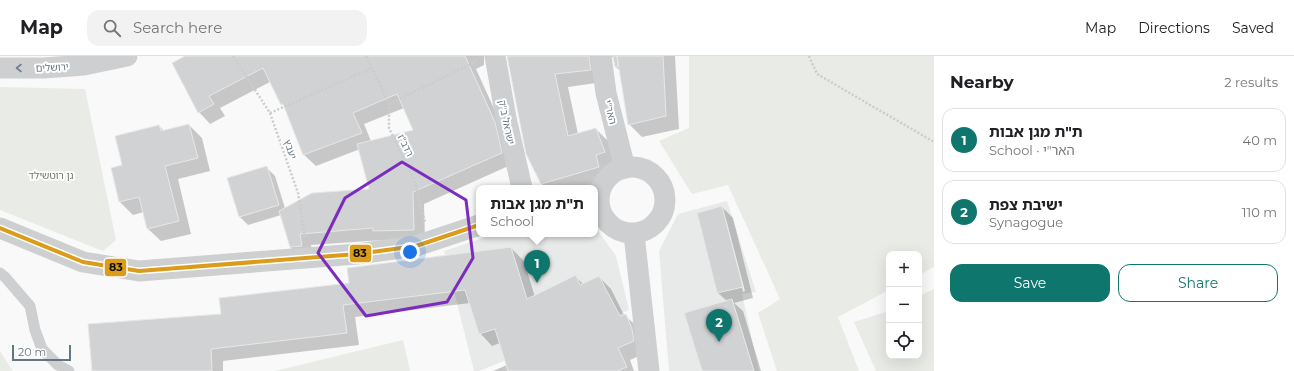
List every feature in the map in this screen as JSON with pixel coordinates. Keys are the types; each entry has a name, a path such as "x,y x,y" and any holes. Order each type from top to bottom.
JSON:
{"street":[{"name":"ירושלים","path":"0,68 84,65 127,56"},
{"name":"האר\"י","path":"601,56 606,93 625,168"},
{"name":"ישראל ב\"ק","path":"488,58 506,118 521,185"},
{"path":"598,195 601,187 614,172 625,168 637,168 651,173 659,182 664,192 665,204 661,215 654,224 645,231 634,234 613,228 605,220 598,202"},
{"path":"0,228 83,262 139,271 357,254 416,246 476,226"},
{"path":"634,234 650,371"}],"lane":[{"path":"0,273 30,306 35,330 42,349 58,366 69,371"}],"path":[{"name":"יעבץ","path":"233,56 270,113 298,193 308,258"},
{"name":"רדב\"ז","path":"366,56 389,104 389,128 416,182 429,242"},
{"path":"809,56 817,74 934,142"},
{"path":"389,104 488,58"},
{"path":"270,113 372,68"}],"highlighted area":[{"path":"402,162 466,200 473,258 447,302 366,316 318,253 345,198"}],"shaded area":[{"path":"727,201 756,292 742,294 759,371 669,371 659,251 678,214"},
{"path":"598,231 616,256 629,310 479,371 474,371 444,251 486,237 598,237"}],"green space":[{"path":"689,56 934,56 934,267 922,273 922,251 886,251 886,292 838,317 859,371 777,371 758,313 780,299 728,185 692,194 659,141 689,128"},
{"name":"גן רוטשילד","path":"0,87 85,89 116,240 103,251 0,210"},
{"path":"934,289 934,371 876,371 854,322 886,312 886,359 922,359 922,295"},
{"path":"403,340 410,371 275,371"},
{"path":"0,351 13,371 0,371"}],"building":[{"path":"185,56 465,56 495,122 502,153 413,192 414,230 373,231 373,228 300,234 302,246 290,247 279,211 312,193 369,189 357,144 413,130 397,94 353,113 362,133 303,155 283,104 281,105 263,68 209,96 214,104 198,113 172,63"},
{"path":"507,56 589,56 591,70 555,74 568,136 596,128 605,152 596,155 599,167 541,184 526,154"},
{"path":"613,56 617,56 618,66 615,67"},
{"path":"617,56 663,56 666,116 628,125"},
{"path":"189,124 198,158 165,166 179,221 147,229 139,197 119,202 111,168 122,165 115,136 159,125 161,131"},
{"path":"267,166 279,205 239,217 227,178"},
{"path":"722,206 743,287 717,293 697,213"},
{"path":"511,247 527,299 576,275 580,285 599,276 620,316 626,314 632,329 634,341 618,348 627,367 617,371 508,371 495,329 479,334 465,290 343,305 347,333 211,349 212,371 92,371 88,324 221,314 219,298 349,283 347,268"},
{"path":"732,299 754,371 702,371 684,313"}],"transit line":[{"name":"83","path":"0,228 83,262 139,271 357,254 416,246 476,226"}],"place":[{"name":"ת\"ת מגן אבות","path":"537,283"},
{"name":"ישיבת צפת","path":"719,342"}]}
